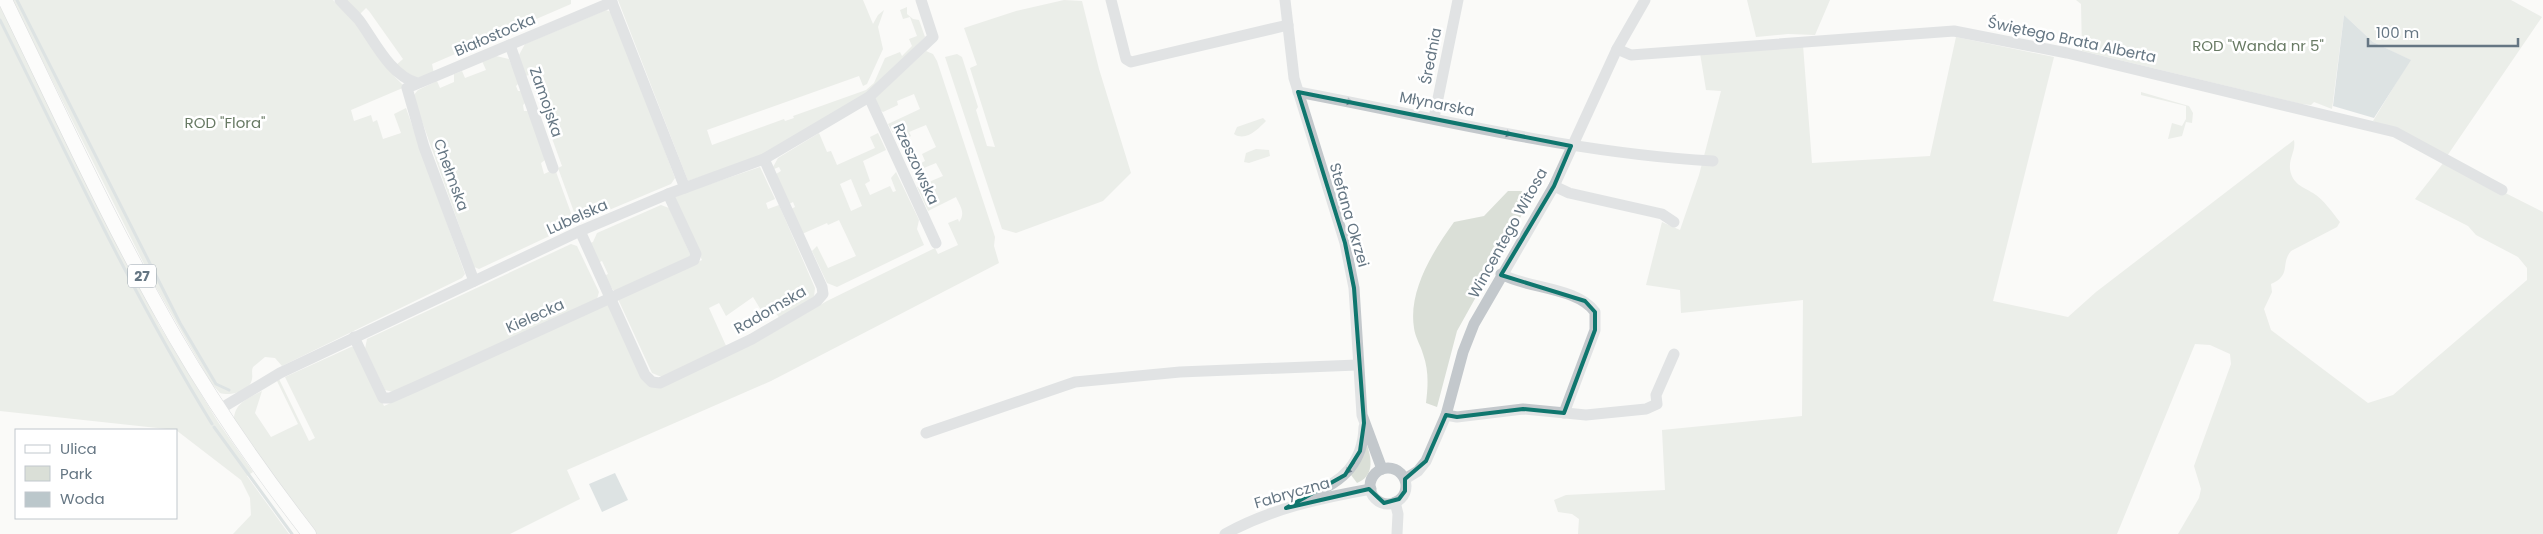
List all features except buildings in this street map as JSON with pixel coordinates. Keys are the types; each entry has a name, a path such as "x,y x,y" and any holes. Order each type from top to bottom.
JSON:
{"main road":[{"name":"27","path":"5,0 132,256 175,337 220,409 274,489 308,534"}],"street":[{"path":"340,0 358,18 395,70 404,79 417,84"},
{"name":"Lubelska","path":"220,409 280,373 580,230 668,194 764,160 869,97 933,37 921,0"},
{"path":"1111,0 1126,60 1131,62 1288,24"},
{"name":"Stefana Okrzei","path":"1285,0 1298,92 1345,243 1354,288 1358,364 1364,423 1382,469"},
{"name":"Średnia","path":"1434,118 1458,0"},
{"name":"Wincentego Witosa","path":"1404,479 1418,471 1426,461 1446,415 1463,352 1474,324 1501,274 1554,186 1617,49 1645,0"},
{"path":"612,1 685,188"},
{"name":"Białostocka","path":"417,84 612,1"},
{"name":"Świętego Brata Alberta","path":"1617,49 1631,54 1954,31 2067,52 2395,132 2502,190"},
{"name":"Zamojska","path":"510,45 552,168"},
{"name":"Chełmska","path":"417,84 407,88 410,103 474,281"},
{"name":"Młynarska","path":"1298,92 1571,146 1645,156 1713,161"},
{"name":"Rzeszowska","path":"869,97 936,243"},
{"name":"Radomska","path":"610,298 645,375 652,382 660,383 752,339 817,301 822,294 822,287 764,160"},
{"path":"1554,186 1569,193 1662,214 1674,222"},
{"name":"Kielecka","path":"354,337 383,398 388,399 610,298 695,258 696,254 668,194"},
{"path":"580,230 610,298"},
{"path":"1501,274 1585,301 1595,312 1595,330 1564,413"},
{"path":"1446,415 1457,417 1523,409 1586,415 1646,409 1657,404 1656,395 1674,354"},
{"path":"926,433 1032,395 1075,382 1180,372 1358,364"},
{"path":"1286,508 1300,498 1327,489 1345,475 1360,451 1364,423"},
{"path":"1392,468 1402,474 1404,479 1406,485 1403,496 1394,502 1379,501 1371,488 1373,477 1382,469 1392,468"},
{"name":"Fabryczna","path":"1225,534 1262,516 1286,508 1371,488"},
{"path":"1394,502 1398,514 1397,534"}],"highlighted area":[{"path":"1298,92 1571,146 1554,186 1501,275 1585,301 1595,312 1595,330 1564,413 1523,409 1457,417 1446,415 1426,461 1405,479 1405,491 1399,499 1384,503 1369,489 1286,508 1345,475 1360,451 1364,423 1354,288 1345,243"}],"green space":[{"name":"ROD \"Flora\"","path":"12,0 333,0 353,19 395,77 405,87 351,110 354,121 371,115 373,122 377,120 383,139 401,133 394,114 406,108 465,274 462,278 282,366 275,358 265,357 253,367 252,379 248,387 239,392 220,393 211,383 153,282"},
{"path":"344,0 571,0 571,4 432,64 434,74 417,78 395,66 403,59 369,11 366,8 359,15"},
{"path":"618,0 863,0 873,24 878,15 884,10 878,27 883,49 867,84 863,86 859,76 707,130 712,145 784,119 785,121 794,118 793,116 866,90 874,83 885,58 900,52 902,56 912,46 909,39 917,36 910,17 903,19 900,10 907,7 907,14 913,19 919,20 925,37 866,95 769,153 688,181"},
{"path":"1064,0 1082,1 1099,69 1131,173 1103,201 1016,233 1002,229 945,57 957,54 962,57 978,107 976,110 987,146 995,147 970,68 977,65 964,28 1016,11"},
{"path":"1747,0 1830,0 1815,35 1788,34 1756,37"},
{"name":"ROD \"Wanda nr 5\"","path":"2076,0 2511,0 2542,17 2447,156 2373,121 2410,60 2373,42 2344,15 2332,109 2314,102 2311,105 2301,104 2082,51 2081,4"},
{"path":"0,6 159,325 218,422 253,472 247,476 289,534 233,534 251,515 250,498 241,480 178,432 178,429 0,411"},
{"path":"606,10 611,12 616,22 675,178 671,184 578,223 558,168 562,166 529,75 525,76 519,55 525,44"},
{"path":"1956,37 2054,57 1993,301 2068,317 2096,292 2294,140 2290,161 2293,178 2298,184 2321,199 2340,222 2337,227 2291,251 2286,260 2284,273 2277,281 2271,284 2272,292 2264,309 2271,330 2368,403 2393,395 2527,280 2527,268 2518,257 2476,235 2468,226 2415,199 2444,162 2543,212 2543,534 2178,534 2199,498 2201,489 2194,466 2231,364 2230,354 2210,345 2195,344 2117,534 1578,534 1579,519 1572,514 1558,512 1554,500 1566,495 1665,490 1662,430 1802,416 1803,300 1681,313 1680,290 1646,285 1662,222 1680,230 1699,175 1721,91 1706,90 1700,53 1803,45 1812,163 1930,156"},
{"path":"926,51 933,54 937,61 995,237 994,246 999,263 771,381 567,470 580,499 510,534 316,534 280,489 234,420 239,405 262,391 255,413 271,437 298,424 277,381 279,379 309,441 315,438 285,377 356,346 384,406 610,303 651,383 751,345 827,301 935,248 938,254 958,245 948,223 958,219 959,222 962,216 962,210 956,197 928,211 917,187 943,176 936,163 919,170 917,165 925,161 922,154 936,147 926,125 909,132 911,136 908,138 903,128 893,133 888,124 920,109 914,94 897,101 898,105 883,112 877,108 875,98"},
{"path":"496,56 509,59 519,83 516,86 518,91 522,91 526,102 523,105 524,111 529,111 545,160 541,163 544,174 555,169 575,224 479,269 474,267 413,96 418,90 437,81 440,88 454,82 454,74 462,71 465,78 486,70 482,61"},
{"path":"2141,92 2189,106 2193,113 2192,123 2186,122 2182,136 2168,139 2172,123 2182,126 2186,119 2186,106 2141,95"},
{"path":"1263,118 1266,121 1252,134 1238,136 1234,134 1237,127"},
{"path":"819,133 827,152 831,151 837,165 875,148 870,137 878,133 886,150 863,161 870,181 865,184 870,195 890,186 893,192 896,191 891,178 896,172 919,220 917,229 924,245 837,287 827,283 812,251 817,246 828,268 856,256 839,220 802,234 791,209 795,207 793,202 789,204 776,174 781,171 779,167 774,169 773,167 778,158","holes":["851,179 862,206 851,211 840,184"]},
{"path":"1256,149 1269,150 1270,156 1249,163 1244,162 1246,153"},
{"path":"760,167 775,199 766,203 768,209 779,205 815,288 814,297 779,318 774,309 764,315 753,297 726,316 719,303 709,308 727,348 664,378 652,373 618,299 702,260 672,197"},
{"path":"1508,191 1535,191 1457,331 1437,407 1426,403 1427,372 1414,328 1413,314 1418,286 1438,246 1454,222 1484,216"},
{"path":"661,205 669,208 691,256 617,291 613,290 604,276 608,274 602,261 598,263 590,243 593,242 597,233"},
{"path":"571,244 577,246 599,292 597,299 393,392 385,390 365,349 367,339"},
{"path":"1367,445 1371,462 1369,472 1363,480 1357,483 1351,475"}],"water":[{"path":"2344,15 2373,42 2411,60 2374,118 2333,106"},
{"path":"615,473 628,500 602,512 589,484"}],"waterway":[{"path":"17,0 180,323 216,384 229,390"},
{"path":"0,20 128,275 212,424"},
{"path":"214,427 292,534"}]}
